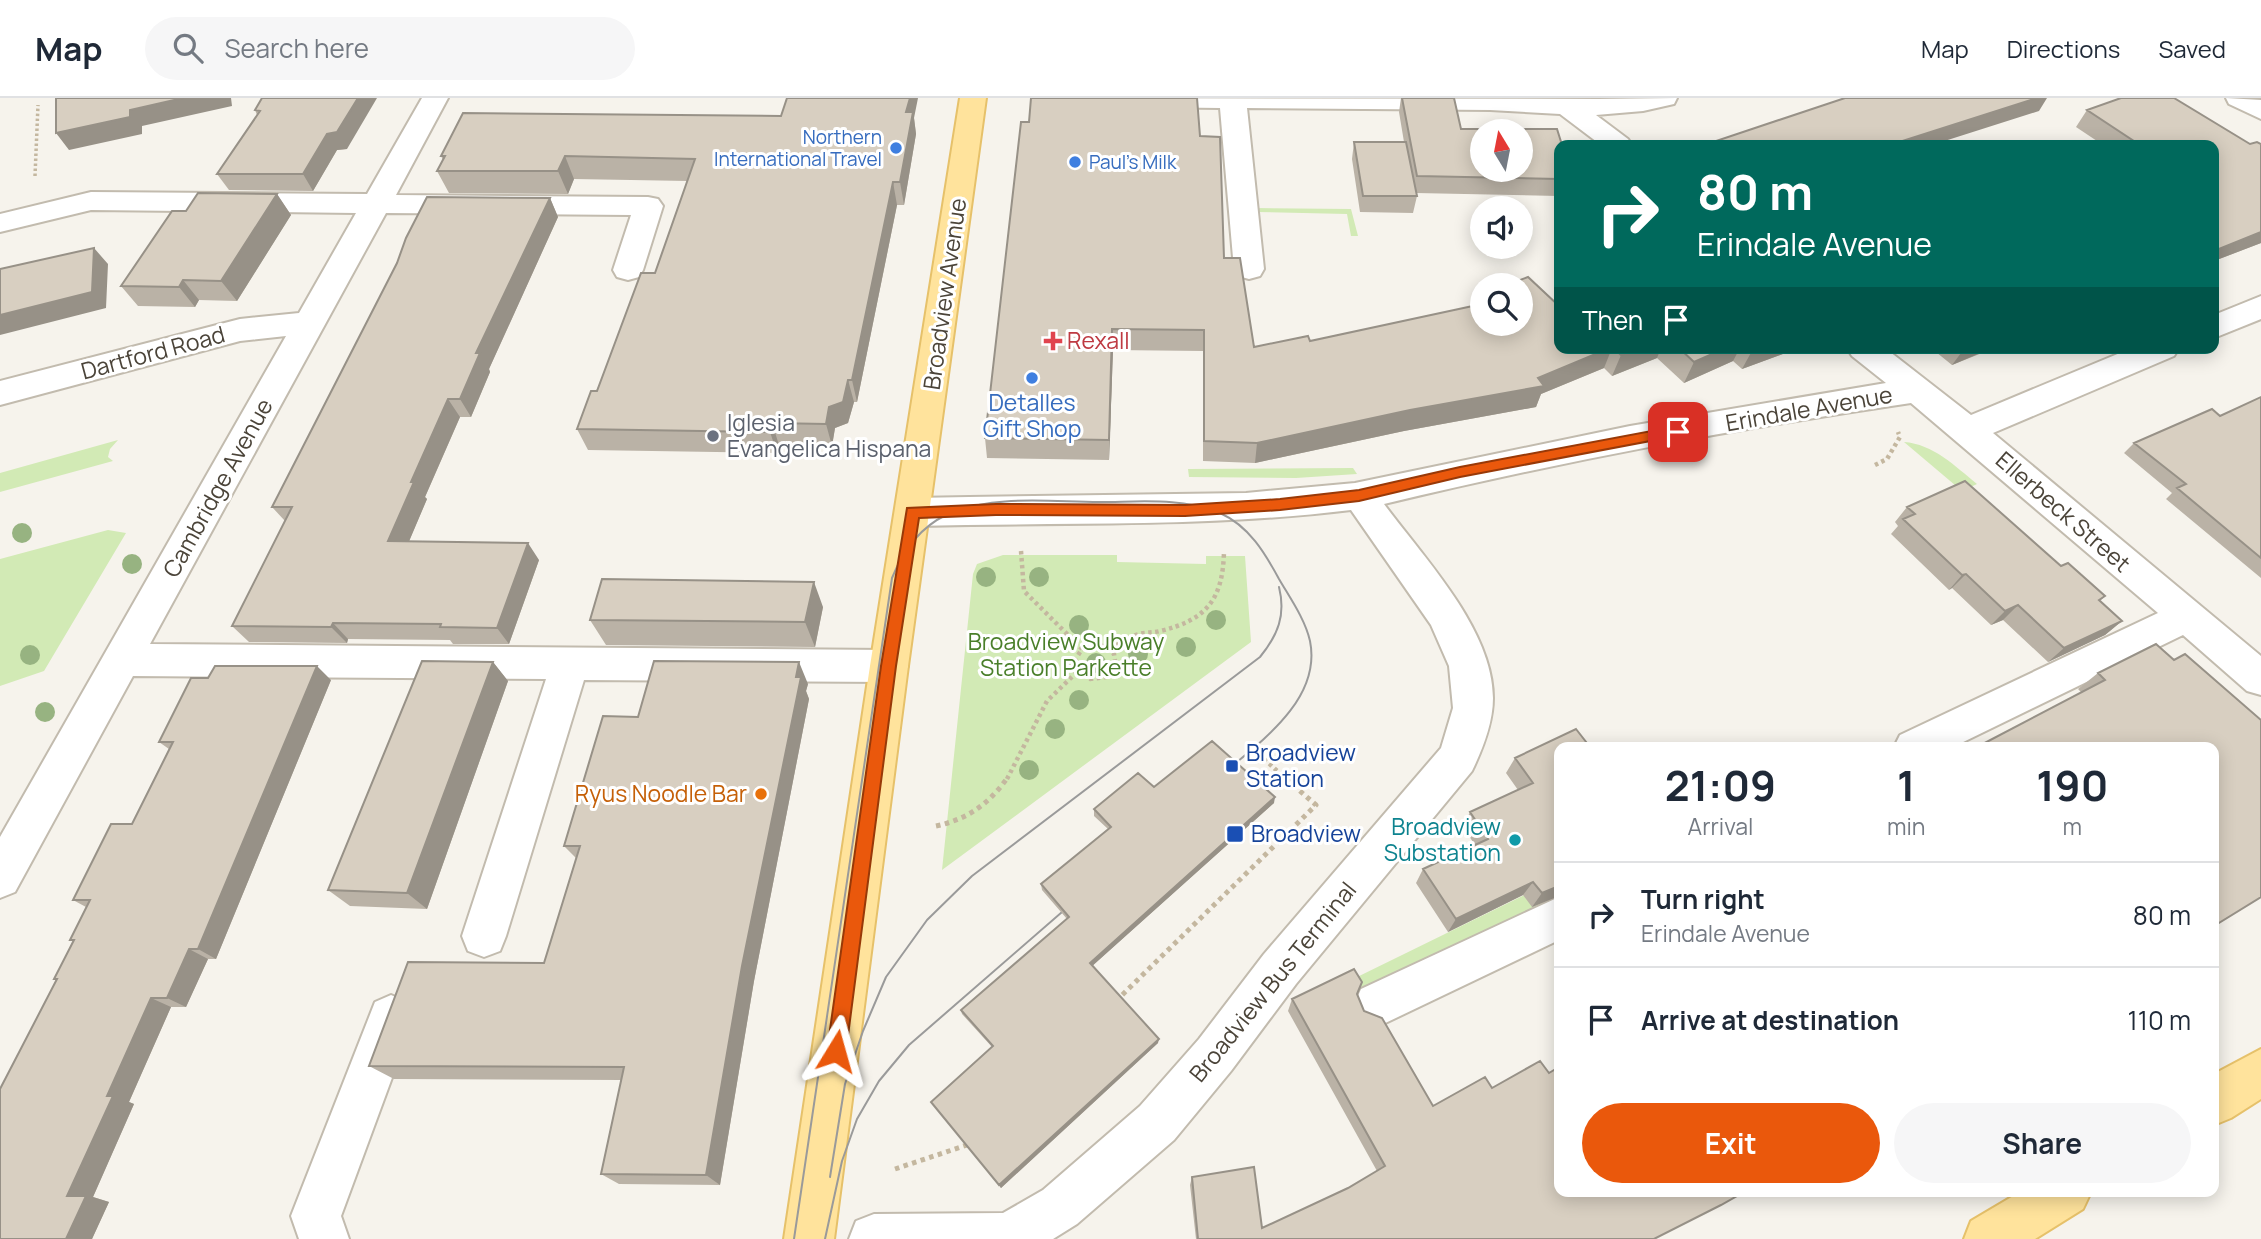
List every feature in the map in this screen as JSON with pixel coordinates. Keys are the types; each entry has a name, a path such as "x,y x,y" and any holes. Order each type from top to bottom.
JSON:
{"main road":[{"name":"Broadview Avenue","path":"809,1239 888,666 973,98"},
{"path":"2219,1098 2261,1072"},
{"path":"1989,1239 2058,1197"}],"street":[{"name":"Cambridge Avenue","path":"0,878 124,660 307,323 378,204 435,98"},
{"path":"1061,98 1561,102 1604,107 1664,98"},
{"path":"2239,98 2261,111"},
{"path":"1233,100 1250,269"},
{"path":"1561,102 1611,140"},
{"path":"0,223 91,201 648,206 628,270"},
{"path":"2219,325 2261,307"},
{"name":"Dartford Road","path":"0,393 240,330 307,323"},
{"name":"Ellerbeck Street","path":"1870,354 1967,430 2261,679"},
{"path":"1967,430 2149,354"},
{"name":"Erindale Avenue","path":"912,512 996,509 1185,511 1359,495 1460,472 1841,401 1915,391"},
{"name":"Broadview Bus Terminal","path":"874,1239 1008,1238 1060,1207 1164,1114 1215,1055 1280,969 1458,758 1471,723 1474,689 1467,662 1452,628 1359,495"},
{"path":"1924,742 2186,617"},
{"path":"124,660 888,666"},
{"path":"484,936 569,664"},
{"path":"1377,1005 1554,920"},
{"path":"324,1239 316,1216 406,978"}],"path":[{"path":"24,178 36,176 38,105"},
{"path":"1875,465 1887,459 1899,437 1898,428"},
{"path":"1021,550 1024,591 1082,649"},
{"path":"1110,649 1135,635 1184,625 1203,614 1217,596 1225,576 1224,551"},
{"path":"1101,645 1110,649 1114,654 1116,667 1106,677 1090,679 1078,671 1075,660 1082,649 1101,645"},
{"path":"936,826 956,823 978,811 997,794 1023,751 1048,698 1078,671"},
{"path":"1110,1007 1316,805 1264,759"},
{"path":"895,1169 967,1147 977,1137"}],"green space":[{"path":"1256,208 1351,209 1358,236 1351,236 1347,214 1256,212"},
{"path":"118,440 110,449 108,457 113,461 0,492 0,473"},
{"path":"1904,442 1934,451 1977,484 1962,491"},
{"path":"1353,468 1357,474 1296,478 1189,477 1188,469"},
{"path":"108,530 126,533 44,671 0,686 0,559"},
{"name":"Broadview Subway Station Parkette","path":"1003,555 1117,555 1117,562 1206,564 1206,556 1245,556 1251,642 942,870 973,574 977,564"},
{"path":"1554,880 1554,903 1360,1001 1349,981"}],"building":[{"path":"56,98 183,98 130,110 130,117 56,133"},
{"path":"262,98 358,98 337,132 327,134 303,174 217,174 260,111 255,110"},
{"path":"787,98 910,98 906,112 913,112 900,182 893,182 852,380 848,380 843,402 829,407 826,424 772,423 770,432 577,429 591,391 597,391 641,273 655,273 695,159 565,156 558,171 437,171 445,156 441,156 463,113 781,116"},
{"path":"1031,98 1197,98 1200,136 1220,137 1224,258 1240,258 1254,347 1308,336 1310,341 1470,307 1470,336 1533,336 1533,282 1554,301 1554,354 1596,354 1538,378 1544,386 1410,410 1257,443 1204,441 1204,330 1112,329 1109,440 985,438 1021,122 1029,122"},
{"path":"1402,98 1454,98 1461,129 1470,129 1470,177 1417,176"},
{"path":"1845,98 2037,98 1906,140 1719,140"},
{"path":"2121,98 2174,98 2250,144 2261,144 2261,232 2219,249 2219,140 2132,140 2087,110"},
{"path":"1533,129 1557,129 1560,140 1554,140 1554,179 1533,178"},
{"path":"1354,142 1406,142 1417,196 1363,196"},
{"path":"198,193 277,194 221,281 183,280 179,287 121,286 172,211 186,211"},
{"path":"427,197 550,198 476,353 480,353 460,399 448,399 388,541 528,543 497,628 440,627 441,624 333,623 331,627 232,626 292,507 272,507 397,263 406,238"},
{"path":"94,248 92,292 0,315 0,269"},
{"path":"1685,354 1712,354 1694,362"},
{"path":"2261,397 2261,558 2177,488 2186,484 2134,443 2212,409 2220,416"},
{"path":"1965,481 2061,566 2068,563 2105,596 2099,600 2122,621 2064,648 2018,605 2005,611 1903,519 1915,514 1907,507"},
{"path":"602,579 814,582 805,622 590,620"},
{"path":"2156,644 2174,660 2185,654 2261,720 2261,897 2219,923 2219,742 1987,742 2105,680 2098,673"},
{"path":"422,661 493,662 407,893 328,890"},
{"path":"654,661 799,662 796,677 801,677 742,966 706,1175 601,1174 624,1067 369,1066 408,962 544,963 580,846 564,846 603,716 638,717"},
{"path":"215,666 317,666 198,949 189,949 167,998 151,998 107,1096 113,1096 67,1196 86,1196 66,1239 0,1239 0,1089 57,979 54,979 74,940 70,940 90,900 73,900 111,824 132,824 173,742 159,742 191,678 208,678"},
{"name":"Broadview Substation","path":"1576,729 1586,742 1554,742 1554,888 1542,893 1533,882 1456,919 1423,869 1488,839 1470,812 1533,783 1515,758"},
{"path":"1212,741 1275,797 1090,963 1159,1039 999,1185 931,1102 993,1046 961,1010 1069,917 1041,884 1111,827 1094,809 1138,773 1154,787"},
{"path":"1354,969 1362,982 1357,994 1364,1011 1382,1018 1433,1106 1485,1077 1492,1088 1540,1061 1549,1073 1554,1070 1554,1197 1735,1197 1654,1239 1198,1239 1192,1177 1254,1167 1262,1228 1348,1188 1385,1166 1292,999"}],"tram line":[{"path":"794,1239 892,578 901,559 920,534 936,520 964,508 1022,501 1176,502 1220,513 1239,525 1262,550 1301,617 1310,641 1311,662 1297,701 1284,718 1220,776"},
{"path":"830,1177 845,1084 863,1031 886,977 927,920 972,876 1260,657 1272,641 1279,624 1282,607 1279,587"},
{"path":"825,1239 842,1161 857,1119 879,1081 909,1045 1077,899"}],"place":[{"name":"Northern International Travel","path":"896,148"},
{"name":"Paul's Milk","path":"1075,162"},
{"name":"Rexall","path":"1053,341"},
{"name":"Detalles Gift Shop","path":"1032,378"},
{"name":"Iglesia Evangelica Hispana","path":"713,436"},
{"name":"Broadview Station","path":"1232,766"},
{"name":"Ryus Noodle Bar","path":"761,794"},
{"name":"Broadview","path":"1235,834"},
{"name":"Broadview Substation","path":"1515,840"}],"route":[{"path":"836,1051 888,666 912,512 996,509 1185,511 1261,506 1359,495 1460,472 1678,432"}]}
